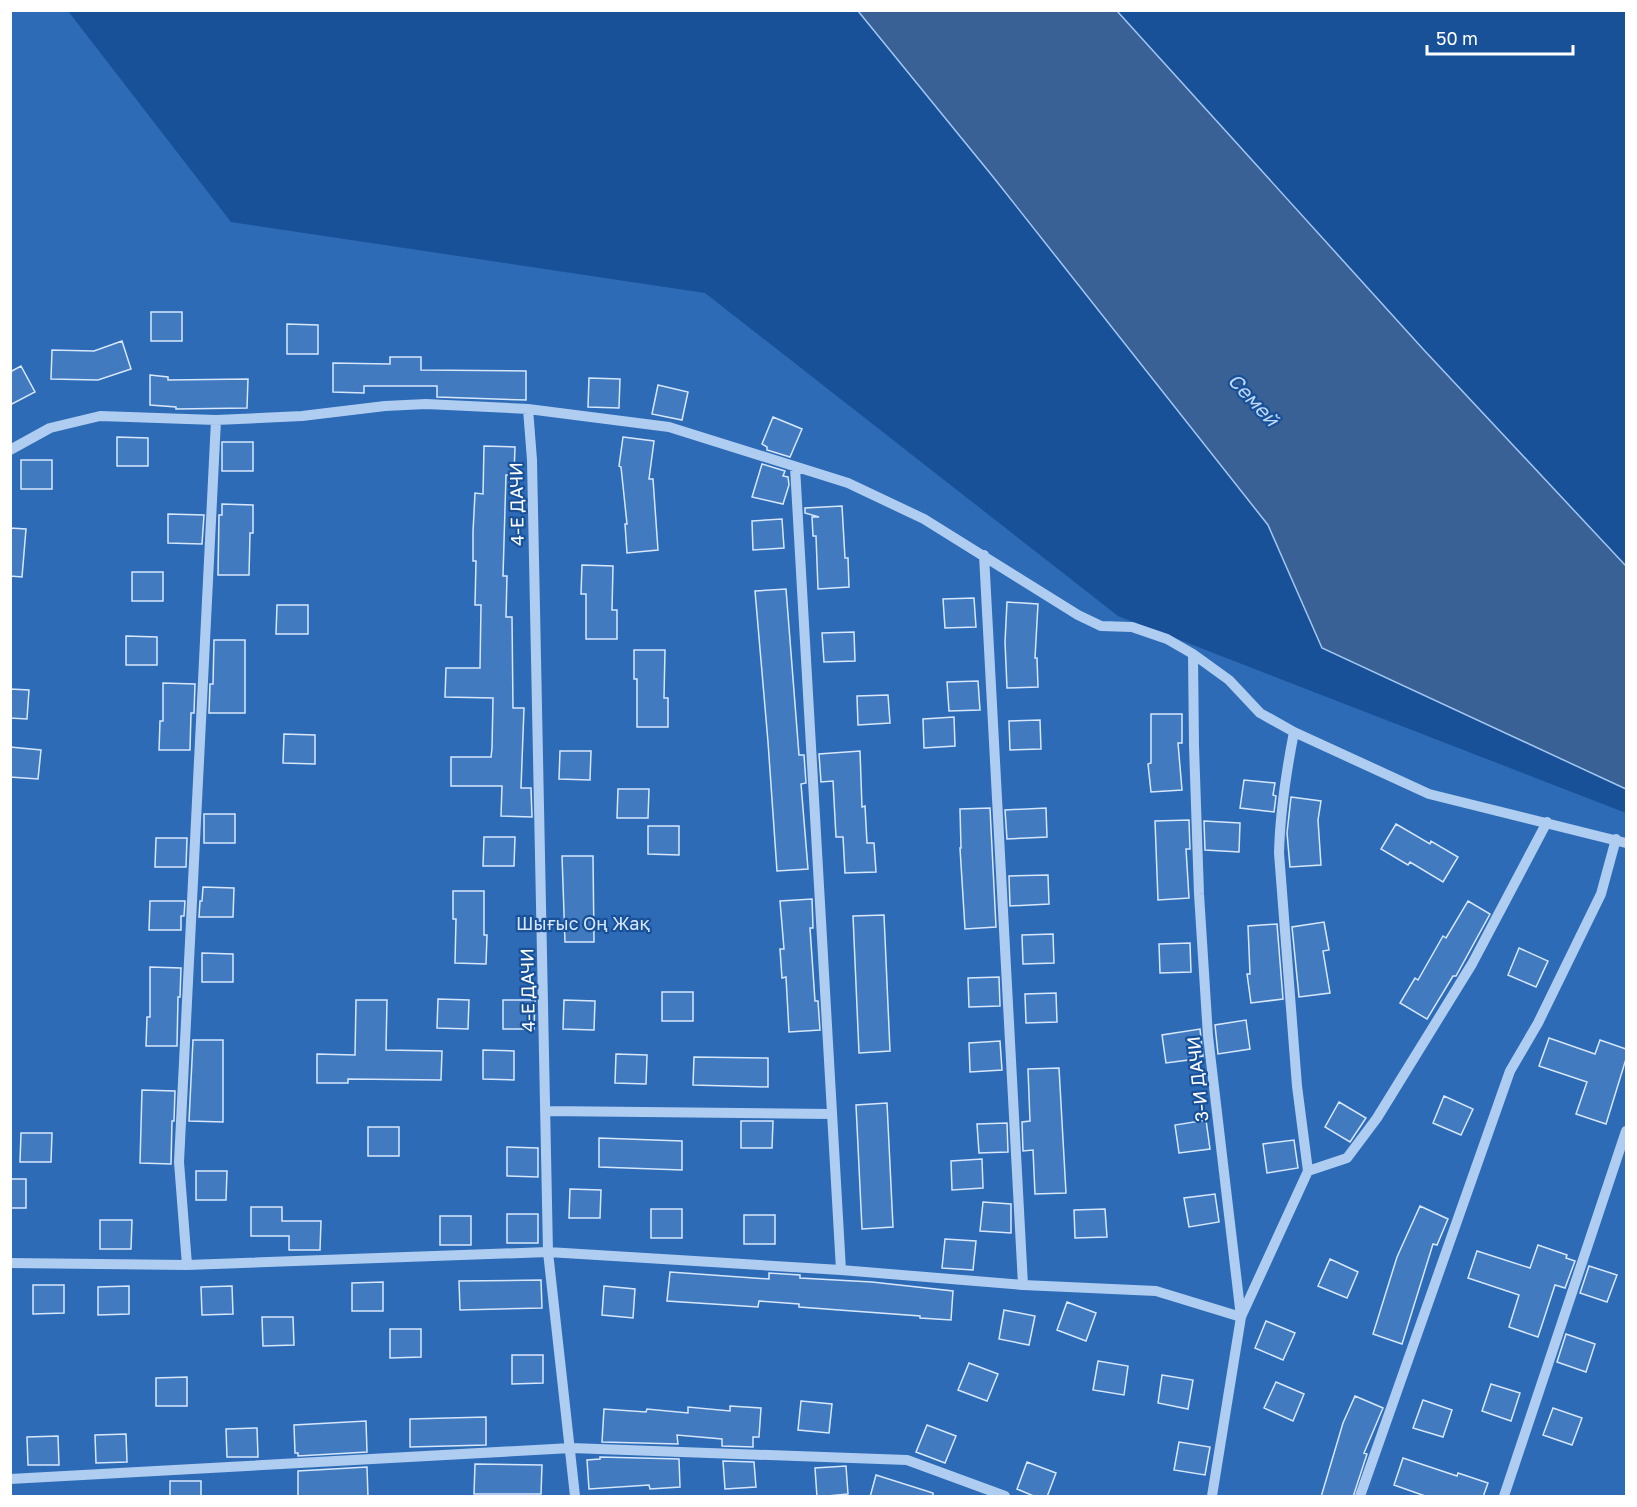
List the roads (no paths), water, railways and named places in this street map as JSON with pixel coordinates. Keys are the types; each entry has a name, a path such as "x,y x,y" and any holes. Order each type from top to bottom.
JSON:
{"lane":[{"path":"10,450 50,428 100,416 216,420 302,416 385,406 426,404 528,409 669,427 848,483 924,519 1078,615 1101,626 1132,627 1167,639 1193,654 1229,680 1260,713 1294,732 1429,794 1621,841 1601,894 1538,1023 1510,1071 1360,1497"},
{"name":"4-Е ДАЧИ","path":"528,409 533,483 548,1252 575,1497"},
{"path":"187,1265 179,1162 216,420"},
{"path":"795,467 841,1270"},
{"path":"984,555 1023,1285"},
{"name":"3-И ДАЧИ","path":"1193,654 1199,894 1208,1024 1241,1317 1212,1497"},
{"path":"10,1263 187,1265 548,1252 841,1270 1023,1285 1156,1290 1241,1317 1308,1171 1298,1086 1279,853 1284,784 1294,732"},
{"path":"1308,1171 1347,1158 1377,1118 1472,964 1547,822"},
{"path":"545,1111 831,1114"},
{"path":"1504,1497 1626,1131"},
{"path":"10,1479 571,1448 907,1460 1005,1497"}],"water":[{"name":"Семей","path":"858,11 1117,11 1423,349 1626,566 1626,789 1322,648 1268,525 994,178"}],"park label":[{"name":"Шығыс Оң Жақ","path":"583,923"}]}
